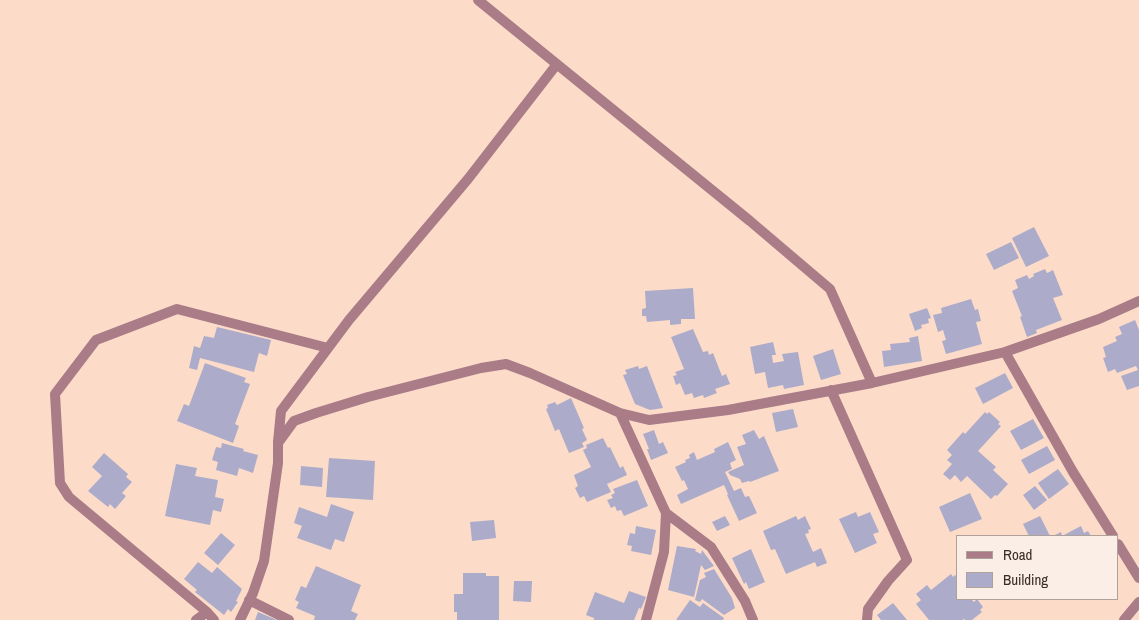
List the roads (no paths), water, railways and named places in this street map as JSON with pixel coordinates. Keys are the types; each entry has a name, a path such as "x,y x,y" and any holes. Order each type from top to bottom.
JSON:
{"street":[{"path":"478,0 750,221 830,290 872,383"},
{"path":"240,620 253,593 264,561 278,462 278,443 282,412 349,320 468,179 557,64"},
{"path":"278,443 294,421 368,397 480,368 506,364 530,372 620,413 649,420 728,410 872,383 1005,352 1098,320 1139,301"},
{"path":"214,620 207,612 69,496 60,483 55,394 96,340 177,309 328,348"},
{"path":"1005,352 1073,472 1112,535"},
{"path":"831,390 907,560 888,581 868,609 867,620"},
{"path":"620,413 666,513 664,552 646,620"},
{"path":"666,513 711,547 745,600 752,620"},
{"path":"1119,546 1139,578"},
{"path":"249,600 289,620"},
{"path":"1124,620 1139,602"},
{"path":"196,620 207,612"}]}
